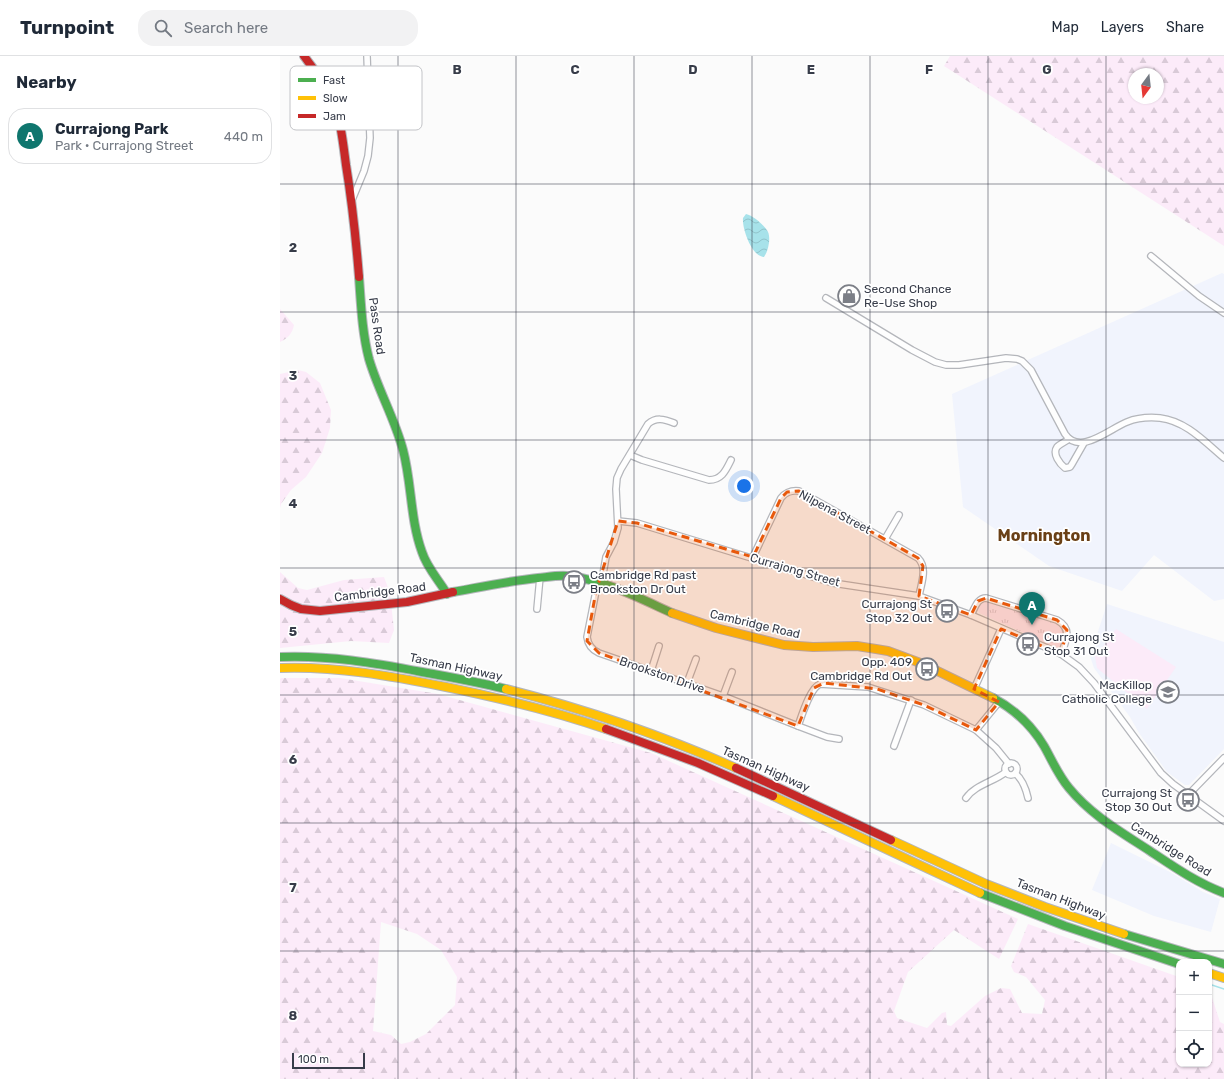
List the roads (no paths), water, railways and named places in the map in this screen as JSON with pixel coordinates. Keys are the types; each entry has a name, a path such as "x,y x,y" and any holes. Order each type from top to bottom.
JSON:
{"main road":[{"name":"Pass Road","path":"304,56 311,66"},
{"name":"Pass Road","path":"340,130 352,200 362,314 370,361 404,451 416,531 422,553 428,566 442,583 447,594"},
{"name":"Cambridge Road","path":"280,599 292,607 308,611 321,611 415,601 519,579 559,576 599,582 640,597 689,619 716,628 772,642 804,647 863,647 904,656 974,689 999,702 1014,713 1037,735 1061,778 1069,789 1088,808 1119,831 1178,870 1202,884 1224,893"},
{"name":"Tasman Highway","path":"280,657 306,656 338,658 438,674 537,697 598,715 643,730 724,763 987,884 1131,938 1224,964"},
{"name":"Tasman Highway","path":"280,668 340,670 464,690 546,711 624,736 722,774 956,882 1003,902 1059,924 1176,963"},
{"path":"1212,974 1224,978"}],"street":[{"path":"367,56 367,66"},
{"path":"352,200 364,171 368,156 370,130"},
{"path":"1151,256 1199,296 1224,313"},
{"path":"826,298 929,360 935,362 946,365 959,365 1006,358 1022,361 1031,370 1069,439 1076,442 1084,442 1133,420 1144,418 1161,418 1179,423 1192,431 1224,458"},
{"path":"599,582 606,557 616,536 618,521 616,483 619,474 646,427 651,422 658,419 667,420 674,423"},
{"path":"1069,439 1058,447 1056,452 1056,456 1061,465 1065,468 1068,468 1072,464 1084,442"},
{"path":"630,455 649,463 709,480 717,479 722,475 731,460"},
{"name":"Nilpena Street","path":"753,557 781,498 783,495 795,490 802,492 918,558 922,563 924,572 919,596"},
{"name":"Nilpena Street","path":"885,539 899,515"},
{"name":"Currajong Street","path":"618,521 637,523 753,557 834,583 919,596 972,615 1061,654 1086,673 1161,773 1173,784 1224,821"},
{"path":"537,609 540,577"},
{"name":"Brookston Drive","path":"599,582 587,637 590,648 599,654 723,696 827,737 839,738"},
{"path":"972,615 978,601 981,598 986,598 1057,620 1064,625 1067,632 1065,644 1061,654"},
{"path":"974,689 1001,629"},
{"path":"651,671 659,646"},
{"path":"687,683 696,659"},
{"path":"723,696 732,672"},
{"path":"798,726 814,688 820,684 868,687 911,700 976,730 996,748 1009,764 1012,763 1016,766 1015,773 1022,782 1028,798"},
{"path":"894,746 911,700"},
{"path":"976,730 999,702"},
{"path":"1188,795 1224,758"},
{"path":"1006,772 1005,767 1009,764"},
{"path":"1006,772 1010,775 1015,773"},
{"path":"966,798 971,792 1006,772"}],"water":[{"path":"746,214 758,221 768,232 769,245 764,257 755,252 748,241 743,223 743,218"}],"waterway":[{"path":"1212,985 1224,989"}],"place":[{"name":"Second Chance Re-Use Shop","path":"849,296"},
{"name":"Cambridge Rd past Brookston Dr Out","path":"574,582"},
{"name":"Currajong St Stop 32 Out","path":"947,611"},
{"name":"Currajong Park","path":"1032,625"},
{"name":"Currajong St Stop 31 Out","path":"1028,644"},
{"name":"Opp. 409 Cambridge Rd Out","path":"927,669"},
{"name":"MacKillop Catholic College","path":"1168,692"},
{"name":"Currajong St Stop 30 Out","path":"1188,800"}],"district":[{"name":"Mornington","path":"1044,535"}]}
